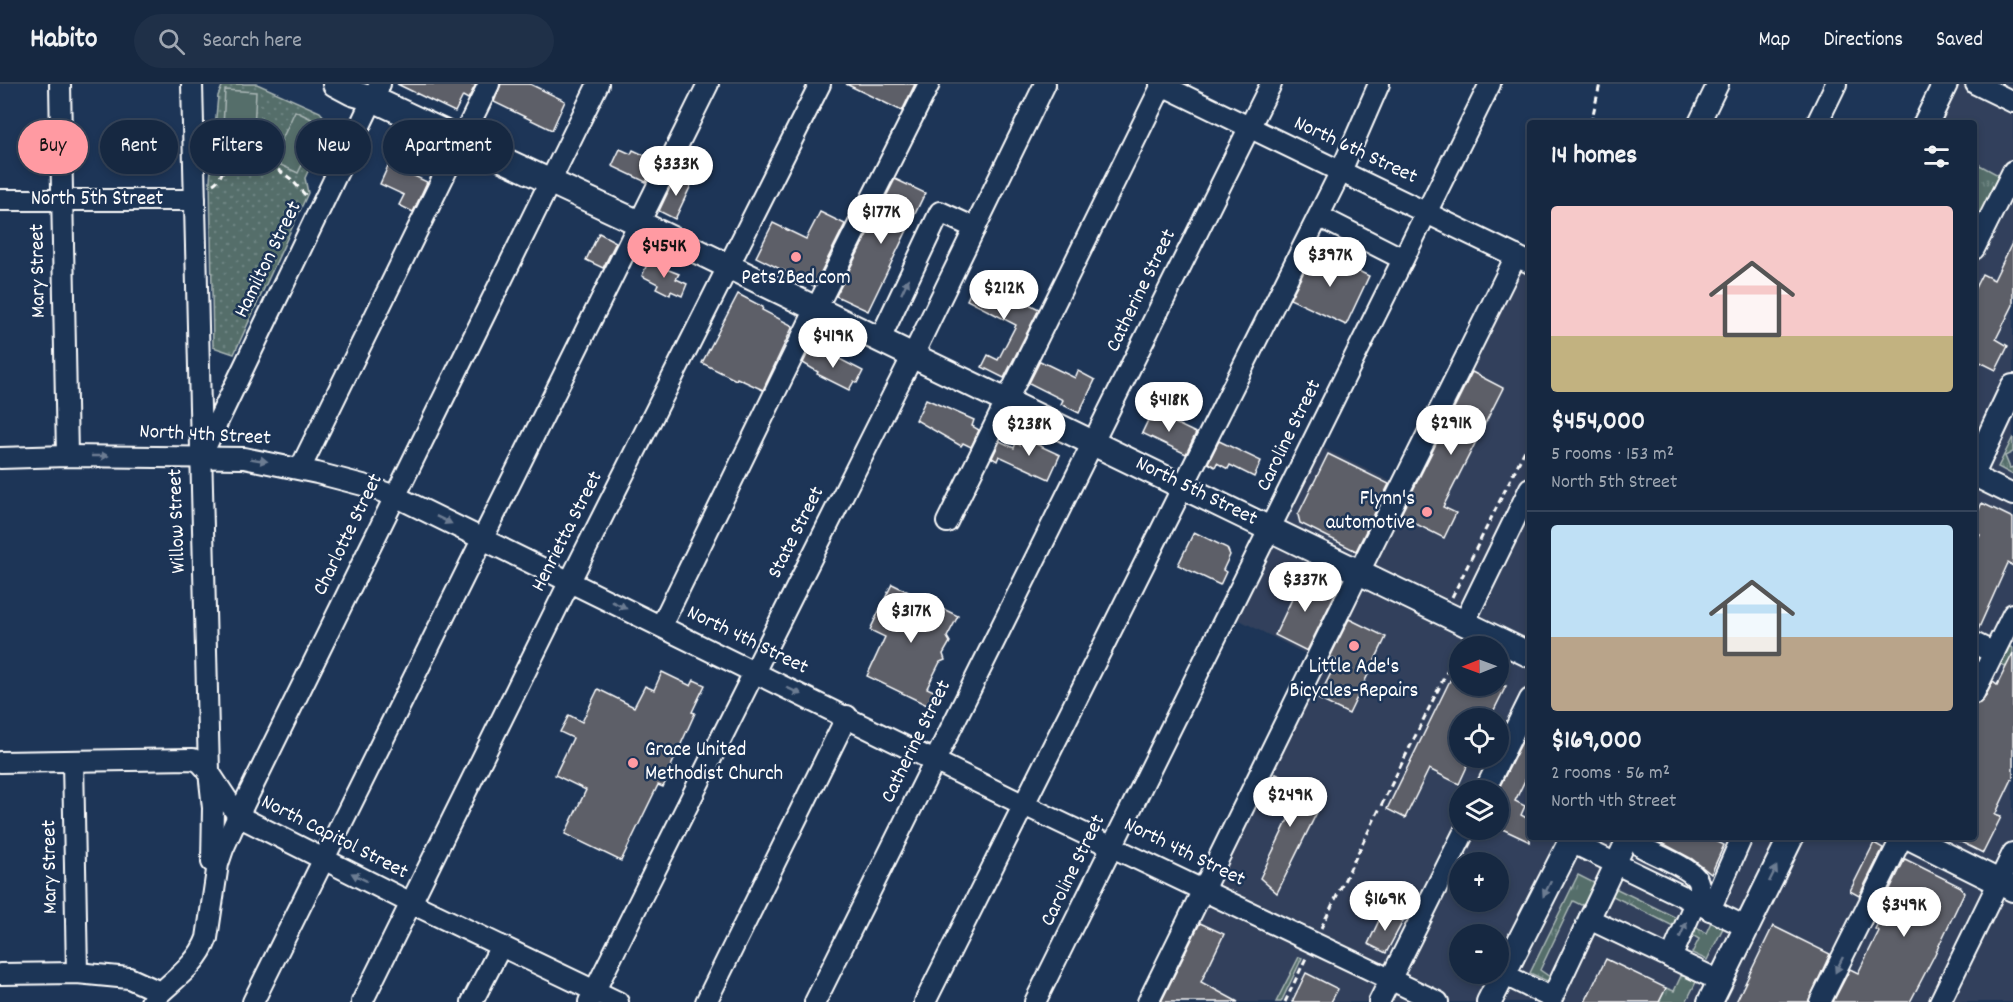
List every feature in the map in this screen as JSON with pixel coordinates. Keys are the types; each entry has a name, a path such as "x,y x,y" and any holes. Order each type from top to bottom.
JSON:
{"main road":[{"name":"North 5th Street","path":"335,84 352,93 377,91"},
{"name":"North 5th Street","path":"353,84 377,91 426,120"},
{"path":"1927,120 1945,84"},
{"name":"North 5th Street","path":"513,165 817,308 1359,572 1453,625 1527,654"},
{"path":"1977,464 2013,387"},
{"path":"1509,963 1577,840"},
{"path":"1715,992 1790,840"},
{"path":"1915,840 2006,886"},
{"path":"1489,1002 1498,984"}],"street":[{"name":"Mary Street","path":"60,84 67,456"},
{"path":"471,120 489,84"},
{"name":"Charlotte Street","path":"156,997 188,968 203,948 207,938 220,856 237,816 598,84"},
{"path":"253,1002 708,84"},
{"name":"Henrietta Street","path":"362,1002 570,581 820,84"},
{"path":"661,626 929,84"},
{"name":"State Street","path":"592,996 913,355 1045,84"},
{"name":"Catherine Street","path":"814,1002 1271,84"},
{"path":"925,1002 1341,171 1379,84"},
{"name":"Caroline Street","path":"1035,1002 1490,84"},
{"path":"1700,120 1718,84"},
{"path":"1818,120 1836,84"},
{"path":"1976,84 2013,102"},
{"path":"946,522 1161,85"},
{"name":"North 6th Street","path":"1161,85 1523,260"},
{"name":"Willow Street","path":"194,90 209,771 213,808 211,903"},
{"name":"Hamilton Street","path":"201,457 377,91"},
{"path":"1977,243 2013,171"},
{"path":"300,469 445,174"},
{"name":"North 5th Street","path":"0,200 195,200"},
{"path":"880,339 940,212 975,228"},
{"path":"1328,221 1403,260"},
{"path":"1148,1002 1359,572 1523,260"},
{"name":"North 4th Street","path":"0,458 67,456 244,458 300,469 363,485 395,496 1024,804 1438,1002"},
{"path":"1977,477 2013,495"},
{"path":"1453,625 1527,493"},
{"path":"1977,687 2013,614"},
{"path":"1977,644 1994,653"},
{"path":"1490,780 1527,705"},
{"path":"706,1002 847,716"},
{"path":"0,762 184,758 200,762 209,771"},
{"name":"Mary Street","path":"73,761 77,973"},
{"name":"North Capitol Street","path":"209,771 237,816 501,946 592,996 618,1002"},
{"path":"1379,1002 1460,840"},
{"path":"1582,840 1621,851 1705,900 1749,921"},
{"path":"1639,840 1642,847 1685,869 1695,877 1705,900"},
{"path":"1671,958 1740,840"},
{"path":"1820,1002 1901,840"},
{"path":"1509,977 1552,998 1621,851"},
{"path":"1940,1002 2006,886 2013,853"},
{"path":"1589,919 1671,958 1715,992"},
{"path":"472,1002 501,946"},
{"path":"0,974 77,973 129,978 156,997"}],"path":[{"path":"1592,120 1600,84"},
{"path":"208,184 216,183 220,174"},
{"path":"284,174 308,198"},
{"path":"1284,1002 1461,642 1453,625 1527,447"}],"shaded area":[{"path":"1945,84 2013,84 2013,1002 1145,1002 1315,659 1228,614 1313,443 1402,487 1516,256 1527,262 1527,494 1517,515 1527,520 1527,840 1977,840 1977,120 1927,120"}],"green space":[{"path":"223,84 257,84 320,112 325,120 296,120 296,174 307,174 305,178 308,193 234,354 213,347 211,174 284,174 284,120 216,120 218,96"},
{"path":"225,90 256,92 254,120 223,120"},
{"path":"295,111 314,120 296,120 296,172 284,167 284,135"},
{"path":"1977,164 2004,178 1981,223 1977,221"},
{"path":"2013,437 2013,452 2005,456 2010,468 2013,467 2013,475 1998,467"},
{"path":"2007,646 2013,648 2013,670 1999,663"},
{"path":"1578,875 1596,884 1585,904 1581,905 1573,901 1540,970 1550,977 1547,981 1530,973"},
{"path":"1613,887 1681,920 1677,928 1613,896 1606,910 1603,908"},
{"path":"1712,920 1724,926 1707,960 1692,953 1699,939 1689,933 1693,926 1706,933"},
{"path":"1299,957 1302,958 1281,1002 1276,1002"},
{"path":"1681,976 1696,982 1686,1002 1659,1002 1666,988 1674,991"}],"building":[{"path":"397,84 476,84 468,99 463,96 455,112"},
{"path":"501,84 530,84 565,101 552,130 494,102"},
{"path":"846,84 915,84 902,111"},
{"path":"620,149 631,154 633,150 657,161 646,182 612,166"},
{"path":"384,174 410,174 427,182 413,212 399,205 404,195 380,184"},
{"path":"676,175 692,183 675,219 659,211"},
{"path":"895,179 925,193 868,311 836,296"},
{"path":"820,212 845,224 814,286 756,257 773,223 806,239"},
{"path":"599,233 616,242 603,268 586,260"},
{"path":"2013,241 2013,305 1996,339 2008,346 1996,370 1977,360 1977,284 1982,274 1994,280"},
{"path":"1315,250 1369,276 1346,325 1290,299"},
{"path":"648,262 679,274 676,279 687,284 682,296 671,291 670,295 656,288 658,284 642,276"},
{"path":"977,278 1039,309 1004,378 982,367 988,355 998,360 1016,325 967,300"},
{"path":"738,294 793,326 763,390 702,363"},
{"path":"810,349 826,357 828,353 863,371 857,383 854,381 849,390 817,374 818,372 803,363"},
{"path":"1040,361 1075,378 1078,371 1095,380 1079,413 1061,404 1063,400 1029,383"},
{"path":"1472,372 1503,388 1443,507 1456,513 1444,538 1400,516"},
{"path":"926,399 974,420 972,426 979,430 971,447 963,443 961,446 916,420"},
{"path":"1152,412 1196,433 1186,454 1142,433"},
{"path":"1023,438 1060,455 1049,479 999,456 997,461 992,458 1000,441 1014,448 1016,443 1020,445"},
{"path":"1219,441 1261,461 1254,477 1230,465 1228,469 1217,463 1215,467 1208,463"},
{"path":"1328,454 1389,484 1356,551 1300,523 1298,515"},
{"path":"1982,503 2013,518 2013,566 2008,563 1977,632 1977,540 1980,535 1977,534 1977,514"},
{"path":"1194,532 1227,548 1230,555 1223,570 1226,572 1220,585 1178,565"},
{"path":"1303,576 1336,592 1307,651 1275,635"},
{"path":"892,584 958,616 947,637 950,642 943,654 945,660 940,662 927,688 938,693 931,707 867,676 885,637 870,630"},
{"path":"1349,619 1386,637 1349,714 1318,699 1337,661 1330,657"},
{"path":"2013,653 2013,777 1995,815 2001,817 1983,853 1957,840 1977,840 1977,704 1984,699 1993,682 1997,685"},
{"path":"662,672 691,686 694,680 705,685 663,787 658,785 621,861 565,834 586,790 555,775 573,738 560,732 569,715 582,722 598,689 634,707 645,686 654,690"},
{"path":"1449,682 1449,696 1501,696 1495,708 1449,708 1449,768 1466,768 1461,780 1451,780 1429,769 1405,818 1387,809"},
{"path":"1527,732 1527,776 1515,801 1525,806 1521,815 1527,818 1527,840 1530,842 1509,832 1509,780 1503,780"},
{"path":"1276,774 1324,798 1277,893 1260,878 1294,807 1267,793"},
{"path":"1657,840 1714,840 1724,845 1711,874 1692,859"},
{"path":"1874,843 1883,848 1859,896 1850,891"},
{"path":"1905,859 1961,887 1964,893 1933,958 1910,1002 1833,1002 1850,969 1858,973 1879,931 1875,929 1885,909 1881,907"},
{"path":"1383,912 1403,921 1386,953 1368,944"},
{"path":"1200,923 1224,934 1201,982 1238,1002 1161,1002"},
{"path":"1773,926 1830,954 1808,1002 1736,1002"},
{"path":"1606,959 1666,988 1659,1002 1585,1002"},
{"path":"1306,973 1338,989 1331,1002 1292,1002"}],"place":[{"name":"Pets2Bed.com","path":"796,257"},
{"name":"Flynn's automotive","path":"1427,512"},
{"name":"Little Ade's Bicycles-Repairs","path":"1354,646"},
{"name":"Grace United Methodist Church","path":"633,763"}]}
